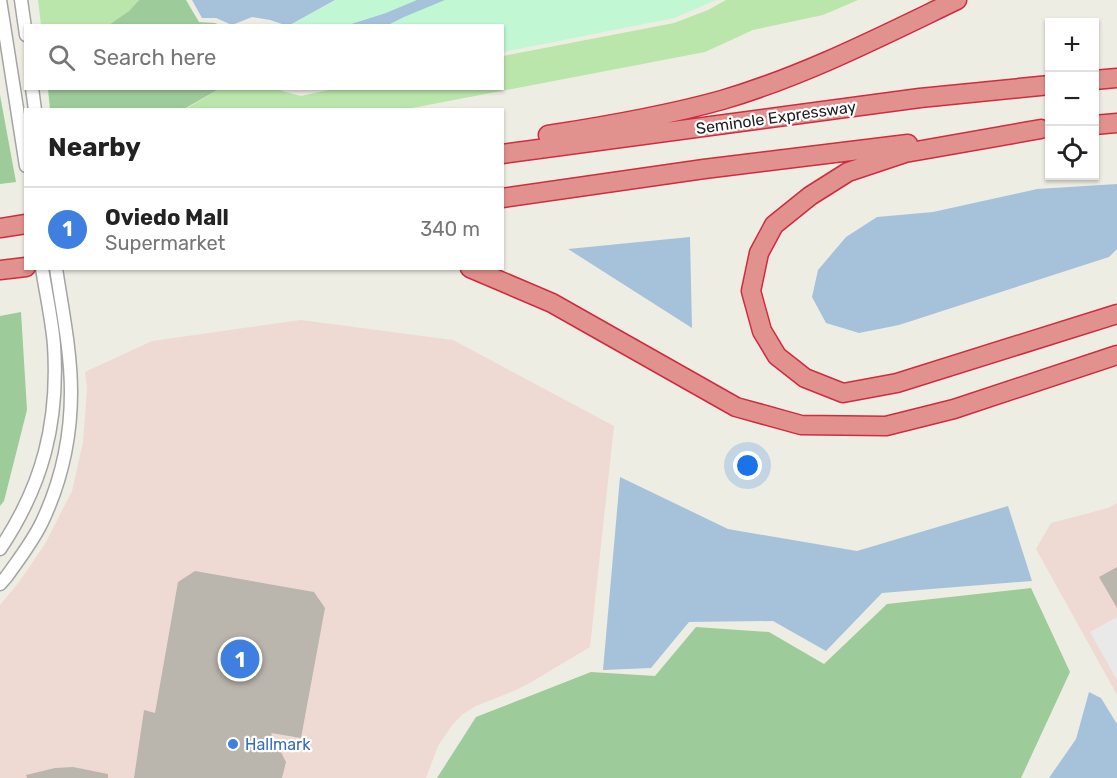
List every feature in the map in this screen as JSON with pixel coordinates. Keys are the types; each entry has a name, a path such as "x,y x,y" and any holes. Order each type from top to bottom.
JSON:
{"highway":[{"path":"504,142 662,115 721,100 836,58 942,5 957,0"},
{"path":"1099,80 1117,78"},
{"name":"Seminole Expressway","path":"504,154 920,98 1045,86"},
{"path":"1099,125 1117,123"},
{"path":"504,198 704,169 926,141 1045,129"},
{"path":"1045,129 905,153 848,172 810,196 774,225 759,253 751,291 762,331 777,357 805,378 843,393 897,383 1117,314"},
{"path":"0,228 24,224"},
{"path":"0,270 24,267"},
{"path":"475,270 552,303 736,407 801,424 886,426 954,409 1117,355"}],"street":[{"path":"0,0 24,153"},
{"path":"21,0 24,24"},
{"path":"32,90 34,108"},
{"path":"0,549 15,526 37,480 50,432 54,394 54,344 42,270"},
{"path":"0,584 41,524 58,485 68,438 71,393 69,355 56,270"}],"shaded area":[{"path":"301,320 453,340 614,426 590,647 528,684 476,706 463,714 438,746 426,778 0,778 0,605 45,544 72,491 83,442 87,389 85,372 152,341"},
{"path":"1117,503 1117,695 1036,549 1051,523 1108,508"},
{"path":"1117,617 1117,680 1090,632"}],"green space":[{"path":"38,0 139,0 112,24 41,24"},
{"path":"139,0 186,0 199,22 218,24 110,24 129,11"},
{"path":"336,0 716,0 674,18 504,52 504,24 292,24"},
{"path":"726,0 858,0 823,15 753,30 705,52 412,108 187,108 217,90 280,90 301,96 329,90 504,90 504,56 674,23 708,10"},
{"path":"48,90 217,90 186,108 50,108"},
{"path":"0,95 16,182 0,184"},
{"path":"21,312 27,410 4,501 0,506 0,316"},
{"path":"1031,588 1070,672 1021,778 437,778 476,717 591,672 655,676 696,627 769,632 824,664 887,604"}],"water":[{"path":"192,0 335,0 292,24 252,17 234,24 216,18 202,18"},
{"path":"417,0 445,0 390,24 351,24"},
{"path":"1117,184 1117,249 1109,257 899,325 859,333 826,323 812,297 818,270 846,237 877,217 933,212 1037,189"},
{"path":"690,237 692,328 568,249"},
{"path":"620,477 728,529 857,551 1008,506 1032,581 882,593 826,651 773,621 689,622 651,668 603,670"},
{"path":"1089,692 1101,698 1117,724 1117,778 1049,778 1076,739"}],"building":[{"path":"1117,567 1117,608 1099,577"},
{"path":"195,571 314,592 325,608 301,738 271,733 286,762 282,778 134,778 144,710 155,713 178,582"},
{"path":"73,767 108,774 108,778 27,778 26,775 55,768"}],"place":[{"name":"Oviedo Mall","path":"240,659"},
{"name":"Hallmark","path":"233,744"}]}
